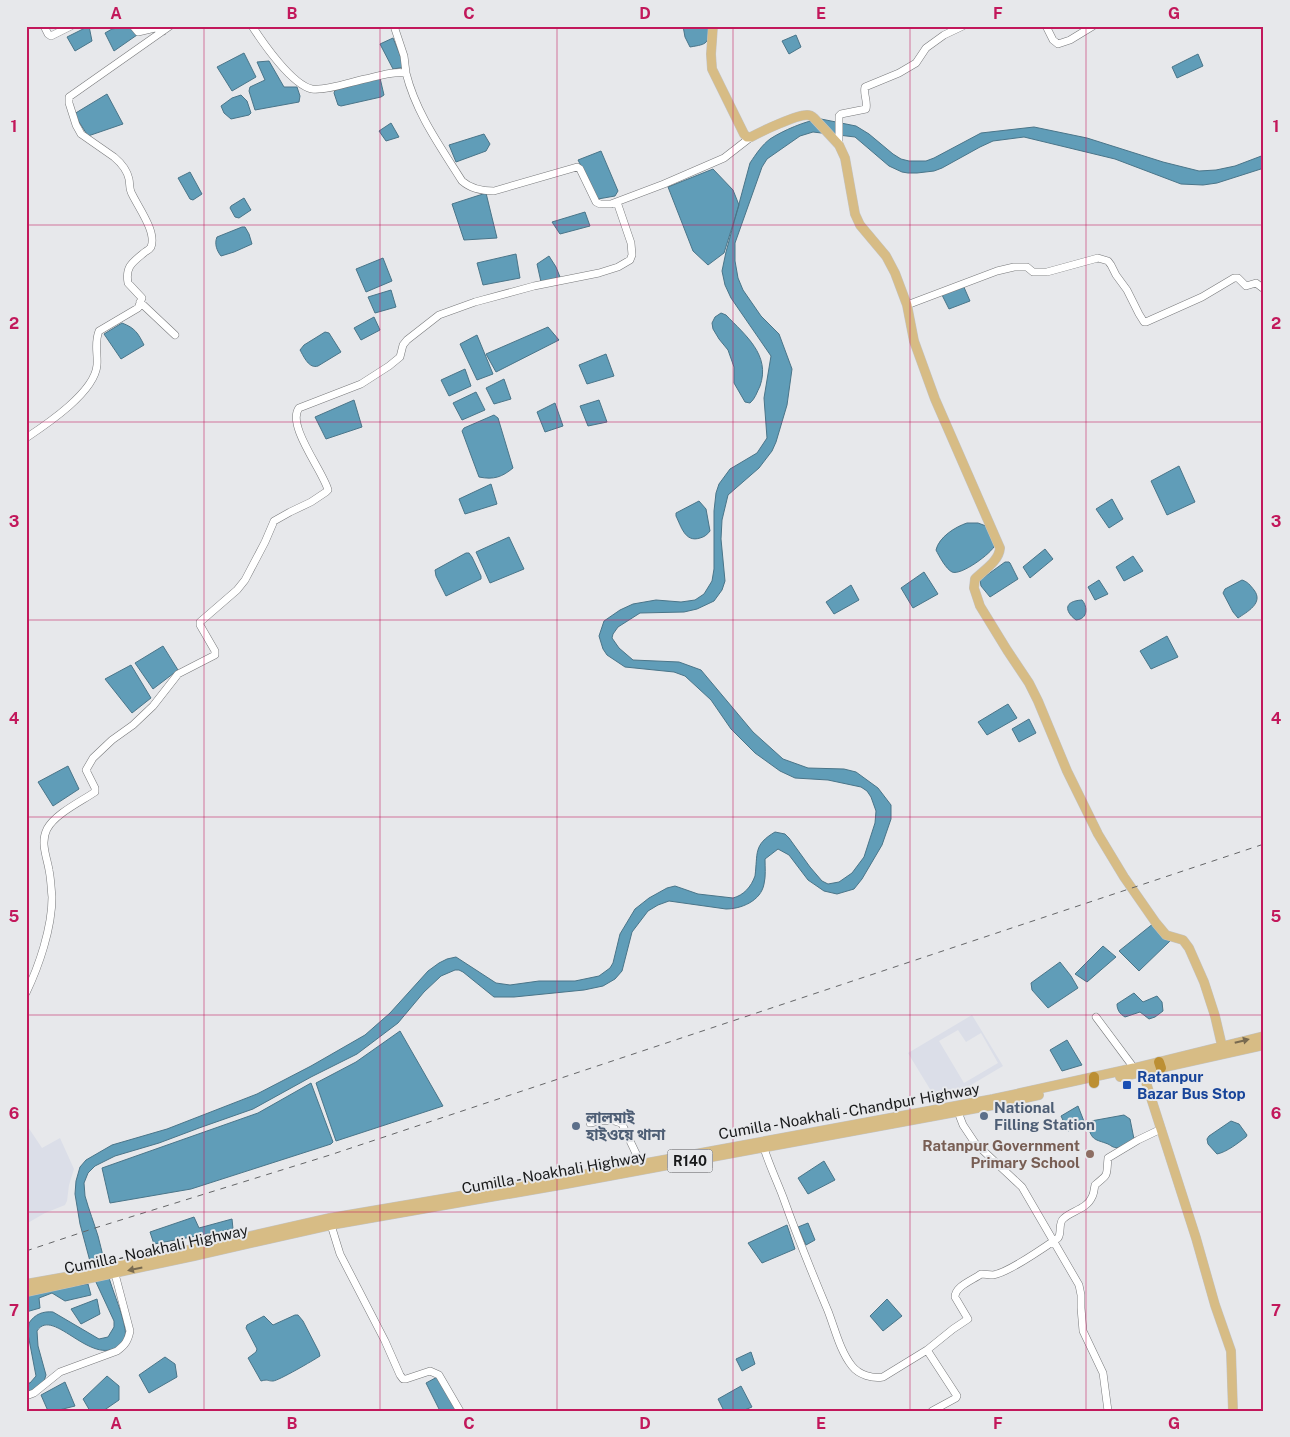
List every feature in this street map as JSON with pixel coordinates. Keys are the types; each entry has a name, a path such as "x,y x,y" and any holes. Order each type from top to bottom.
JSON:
{"main road":[{"path":"713,26 712,69 747,137 751,137 780,123 806,115 812,116 838,142 845,158 855,214 860,225 886,256 895,274 906,305 914,341 935,399 1000,548 1000,554 996,560 975,579 974,588 980,606 1029,683 1066,771 1098,834 1131,888 1164,932 1170,937 1183,940 1189,948 1204,982 1222,1046"},
{"name":"Cumilla - Noakhali - Chandpur Highway","path":"114,1269 330,1218 395,1210 1094,1080 1160,1065 1222,1046 1264,1036"},
{"name":"R140","path":"1160,1065 1264,1045"},
{"path":"1139,1070 1161,1129 1231,1351 1233,1411"},
{"name":"Cumilla - Noakhali Highway","path":"26,1292 114,1269 395,1210 566,1184 958,1112 1094,1080"},
{"name":"Cumilla - Noakhali Highway","path":"26,1284 72,1279"}],"street":[{"path":"44,26 51,36 71,26"},
{"path":"132,26 138,32 155,28 167,28"},
{"path":"252,26 272,56 300,82 313,89 327,88 393,72 406,72"},
{"path":"394,26 404,56 410,91 423,119 467,186 494,191 577,167 580,169 597,204 611,204 724,158 751,137"},
{"path":"838,142 839,116 866,109 865,87 899,73 916,63 926,48 944,35 963,26"},
{"path":"1046,26 1053,40 1058,44 1070,40 1094,26"},
{"path":"26,438 66,409 90,384 97,366 96,337 99,331 138,308 142,298 128,283 128,268 150,248 151,233 144,216 130,192 129,177 114,157 81,134 76,125 68,100 69,97 167,28"},
{"path":"26,993 45,944 50,918 52,898 44,843 44,834 48,827 53,820 95,792 95,788 86,770 93,758 154,706 178,674 215,655 216,653 200,622 237,590 245,580 274,522 311,502 328,490 302,437 296,420 296,412 299,408 361,384 389,366 400,358 406,340 439,315 475,302 534,286 599,273 618,267 630,260 632,255 631,243 617,202"},
{"path":"906,305 996,271 1014,267 1027,267 1033,272 1046,272 1098,258 1108,261 1111,265 1127,290 1138,314 1146,322 1202,297 1234,278 1238,278 1246,286 1256,283 1264,289"},
{"path":"140,302 174,335"},
{"path":"1096,1017 1139,1070"},
{"path":"958,1112 975,1143 1022,1187 1079,1285 1083,1331 1103,1373 1108,1411"},
{"path":"590,1123 610,1120 618,1121 622,1124 641,1164"},
{"path":"764,1148 838,1340 852,1366 859,1372 876,1378 884,1378 927,1350 968,1319 954,1297 958,1289 982,1274 992,1275 1000,1273 1053,1242 1060,1236 1062,1219 1085,1205 1093,1196 1095,1185 1105,1178 1108,1158 1161,1129"},
{"path":"331,1224 340,1254 385,1341 400,1375 403,1379 430,1371 439,1375 460,1411"},
{"path":"26,1396 34,1393 60,1372 117,1351 128,1340 130,1331 114,1269"},
{"path":"927,1350 957,1393 956,1398 932,1411"}],"shaded area":[{"path":"972,1015 1003,1066 939,1104 908,1053","holes":["958,1030 966,1042 981,1033 998,1063 964,1083 939,1041"]},
{"path":"26,1124 42,1148 60,1138 74,1169 65,1205 45,1213 26,1224"}],"water":[{"path":"89,26 92,41 75,51 67,37"},
{"path":"132,26 137,35 114,51 105,33 112,29"},
{"path":"683,26 710,26 708,40 704,44 690,47 685,37"},
{"path":"796,35 801,47 789,54 782,41"},
{"path":"393,38 405,67 393,69 380,44"},
{"path":"244,53 256,77 232,91 217,67"},
{"path":"1198,54 1203,66 1177,78 1172,67"},
{"path":"269,61 284,87 297,87 300,96 299,102 255,110 249,91 250,87 265,80 257,62"},
{"path":"380,78 384,95 381,97 341,106 338,105 334,93 335,90"},
{"path":"107,94 123,124 88,136 74,114"},
{"path":"241,95 247,101 251,113 231,119 224,113 221,106 232,98"},
{"path":"821,119 856,126 893,154 909,161 926,161 934,158 981,133 1034,127 1087,138 1163,162 1199,171 1235,166 1264,155 1264,168 1217,183 1203,185 1181,184 1115,159 1024,137 993,141 934,171 908,173 889,166 855,137 813,132 800,136 767,159 762,167 735,243 735,261 738,278 743,290 761,316 779,334 792,369 787,405 776,442 772,451 759,468 728,495 722,520 721,539 725,581 722,590 714,601 697,609 684,612 640,613 618,627 612,638 619,648 633,660 679,662 701,670 753,732 783,759 808,768 844,769 856,772 878,788 891,805 891,819 882,845 862,879 854,889 837,894 824,891 808,880 789,855 778,849 765,859 765,878 762,890 755,899 744,906 726,909 669,901 648,911 632,932 622,971 615,979 603,986 584,990 514,997 494,997 463,972 455,970 441,976 424,992 398,1023 357,1054 253,1109 159,1143 115,1156 95,1166 88,1173 84,1183 85,1196 122,1317 125,1338 122,1343 111,1350 99,1350 53,1326 44,1325 37,1331 38,1346 46,1375 44,1381 31,1391 26,1392 26,1383 30,1383 36,1376 28,1334 29,1323 37,1315 53,1312 99,1339 108,1337 114,1327 114,1321 95,1280 80,1224 75,1194 76,1181 80,1167 86,1160 112,1145 167,1129 257,1094 311,1066 365,1035 390,1013 428,971 447,959 456,957 496,983 510,985 539,981 575,981 599,976 610,968 613,963 620,934 635,909 649,898 667,888 675,886 698,894 733,898 741,895 749,887 755,876 760,846 763,841 775,832 785,834 822,881 828,884 839,882 852,873 864,857 875,823 876,811 867,791 861,787 828,780 795,778 780,771 755,753 731,729 711,700 685,676 674,672 625,667 607,655 599,636 604,621 620,610 633,604 656,600 681,602 695,600 704,594 712,581 716,493 719,484 730,469 757,453 767,438 764,398 771,356 731,298 725,285 722,271 726,252 750,163 757,153 767,141 781,133 802,124"},
{"path":"391,123 399,137 386,141 379,131"},
{"path":"484,134 490,144 486,151 456,162 449,145"},
{"path":"601,151 618,191 615,196 598,199 578,160"},
{"path":"713,169 733,190 739,205 724,253 708,265 693,251 668,187"},
{"path":"190,172 202,194 193,200 190,199 178,178"},
{"path":"486,193 497,238 464,240 452,204"},
{"path":"244,198 251,210 239,218 235,217 230,208"},
{"path":"585,212 590,226 560,234 552,222"},
{"path":"245,227 252,244 221,256 216,247 217,237"},
{"path":"516,254 520,278 483,285 477,263"},
{"path":"549,256 560,277 541,282 537,264"},
{"path":"383,258 392,281 366,292 356,269"},
{"path":"963,285 970,301 949,309 941,293"},
{"path":"391,290 396,307 375,313 368,297"},
{"path":"721,313 726,315 741,330 759,355 762,365 760,386 750,403 745,402 734,383 734,367 728,350 713,329 712,323 715,317"},
{"path":"374,317 380,330 361,340 354,328"},
{"path":"122,323 136,331 144,345 121,359 104,334"},
{"path":"548,327 559,340 496,372 486,354"},
{"path":"325,332 329,333 341,352 318,366 312,366 307,362 300,350 304,345"},
{"path":"477,335 493,374 477,380 460,344"},
{"path":"606,354 614,376 587,384 579,365"},
{"path":"465,369 471,386 449,396 441,380"},
{"path":"504,379 511,399 494,404 486,388"},
{"path":"476,392 485,410 462,420 453,403"},
{"path":"354,400 362,427 326,439 315,417"},
{"path":"599,400 607,422 588,426 580,406"},
{"path":"555,403 563,426 545,432 537,412"},
{"path":"494,415 498,418 513,468 498,477 479,477 462,431 464,428"},
{"path":"1179,466 1195,502 1167,515 1151,481"},
{"path":"491,484 497,504 465,514 459,499"},
{"path":"1112,499 1123,519 1109,528 1096,509"},
{"path":"699,501 706,509 710,531 708,534 695,539 684,533 676,513"},
{"path":"967,523 978,523 986,526 995,545 993,549 976,563 962,571 952,572 945,565 936,550 940,541 948,533"},
{"path":"509,537 524,569 490,583 476,552"},
{"path":"1045,549 1053,559 1030,578 1023,567"},
{"path":"469,553 472,557 481,579 446,596 435,570"},
{"path":"1133,556 1143,571 1124,581 1116,567"},
{"path":"1005,562 1010,563 1018,579 990,597 981,586 980,580"},
{"path":"924,572 938,594 913,608 901,588"},
{"path":"1099,580 1108,594 1095,600 1088,587"},
{"path":"1242,580 1254,590 1257,599 1253,607 1238,618 1223,593 1225,589"},
{"path":"851,585 859,600 834,614 826,602"},
{"path":"1082,600 1086,612 1083,617 1076,620 1069,613 1068,607 1072,602"},
{"path":"1167,636 1178,657 1151,669 1140,651"},
{"path":"163,646 178,670 153,689 135,663"},
{"path":"131,665 151,698 132,713 105,679"},
{"path":"1008,704 1017,718 987,735 978,722"},
{"path":"1029,719 1036,733 1019,742 1012,729"},
{"path":"68,766 79,789 53,806 38,782"},
{"path":"1154,923 1170,941 1139,971 1119,951"},
{"path":"1103,946 1116,957 1087,982 1075,974"},
{"path":"1060,962 1078,988 1048,1008 1032,990 1031,983"},
{"path":"1134,993 1143,1002 1157,996 1162,1002 1163,1011 1149,1019 1140,1012 1125,1017 1119,1012 1117,1004"},
{"path":"400,1031 443,1106 336,1141 316,1083 356,1062"},
{"path":"1067,1040 1082,1065 1062,1071 1050,1050"},
{"path":"311,1083 333,1142 331,1144 191,1189 110,1203 102,1168 258,1113"},
{"path":"1078,1106 1085,1124 1068,1131 1061,1116"},
{"path":"1124,1115 1130,1119 1134,1139 1126,1145 1118,1148 1095,1139 1091,1134 1088,1126 1091,1121"},
{"path":"1231,1121 1239,1124 1247,1135 1232,1147 1217,1154 1208,1144 1207,1139"},
{"path":"824,1161 835,1180 808,1194 798,1178"},
{"path":"194,1217 199,1228 232,1219 233,1229 154,1244 150,1232"},
{"path":"808,1223 815,1240 806,1245 798,1227"},
{"path":"787,1225 795,1249 762,1263 748,1243"},
{"path":"88,1284 91,1295 65,1301 52,1293 39,1298 40,1308 26,1312 26,1293"},
{"path":"97,1299 100,1314 81,1324 71,1309"},
{"path":"887,1299 902,1316 883,1331 870,1316"},
{"path":"298,1315 303,1321 320,1356 276,1380 261,1381 248,1358 257,1349 246,1328 247,1325 264,1316 273,1325"},
{"path":"751,1352 755,1364 742,1371 736,1359"},
{"path":"165,1357 175,1364 177,1377 149,1393 139,1375"},
{"path":"107,1376 119,1386 119,1400 103,1411 90,1411 83,1399"},
{"path":"439,1376 458,1411 440,1411 426,1383"},
{"path":"65,1382 75,1406 48,1411 41,1395"},
{"path":"741,1386 752,1407 742,1411 724,1411 718,1399"}],"railway":[{"path":"26,1251 330,1155 1264,844"}],"place":[{"name":"Ratanpur Bazar Bus Stop","path":"1127,1085"},
{"name":"National Filling Station","path":"984,1116"},
{"name":"লালমাই হাইওয়ে থানা","path":"576,1126"},
{"name":"Ratanpur Government Primary School","path":"1090,1154"}]}
